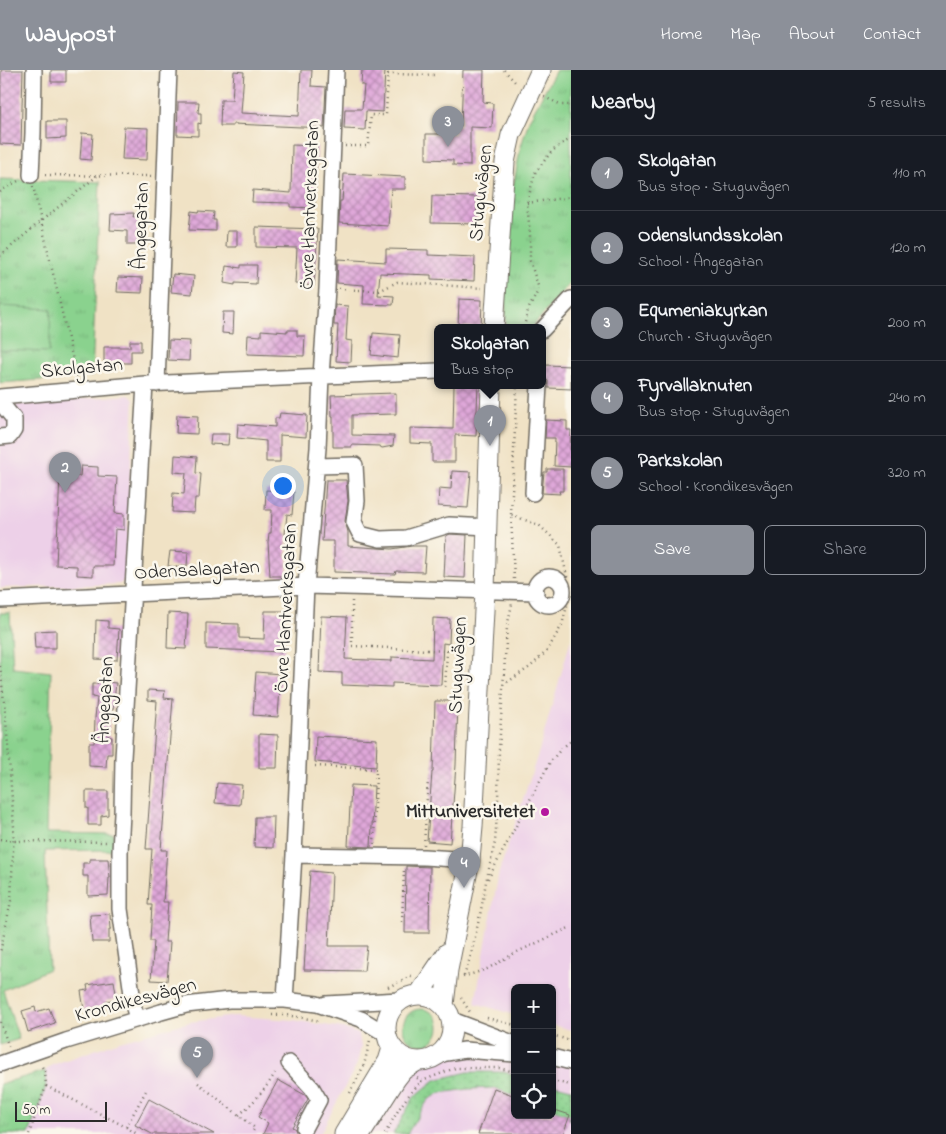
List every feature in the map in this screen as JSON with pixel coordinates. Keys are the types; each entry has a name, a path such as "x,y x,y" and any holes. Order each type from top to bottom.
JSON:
{"main road":[{"name":"Stuguvägen","path":"494,324 505,162 511,135 541,70"},
{"name":"Stuguvägen","path":"451,1006 452,945 470,860 473,827 488,527 491,389"},
{"name":"Stuguvägen","path":"419,994 452,945"},
{"path":"361,1134 396,1079 393,1052 386,1021 391,1009 400,1000 419,994 433,997 451,1006 452,1033 448,1045 440,1054 429,1060 393,1052"},
{"path":"344,1134 393,1052"}],"street":[{"path":"31,175 34,70"},
{"name":"Ängegatan","path":"137,1018 120,909 120,842 133,594 151,384 169,70"},
{"name":"Övre Hantverksgatan","path":"286,1000 306,586 328,289 336,70"},
{"path":"546,326 570,303"},
{"name":"Skolgatan","path":"0,397 151,384 434,371"},
{"path":"533,493 539,389"},
{"path":"0,397 5,408 14,419 14,430 10,436 0,437"},
{"path":"316,466 356,465 357,501 354,522 360,534 380,539 406,538 449,526 488,527"},
{"name":"Odensalagatan","path":"0,600 306,586 536,592 538,583 550,577 559,581 567,590"},
{"path":"294,855 404,856 470,860"},
{"name":"Krondikesvägen","path":"0,1064 137,1018 186,1005 229,1000 286,1000 317,1004 400,1000"},
{"name":"Krondikesvägen","path":"317,1004 360,1019 393,1052"},
{"path":"451,1006 511,1042"},
{"path":"440,1054 465,1050 511,1054"},
{"path":"556,1059 571,1062"},
{"path":"289,1063 312,1088 319,1100 304,1128"}],"path":[{"path":"504,70 516,83"},
{"path":"333,146 368,146 371,115 386,115 388,74 436,75"},
{"path":"543,96 562,106 571,105"},
{"path":"525,324 528,310 538,289 530,261 527,203 535,173 551,152 571,139"},
{"path":"31,175 80,389"},
{"path":"0,192 7,186 31,175 164,177"},
{"path":"0,256 98,175"},
{"path":"527,203 571,197"},
{"path":"328,289 380,290 397,282 496,289"},
{"path":"352,587 352,646 447,651 445,689"},
{"path":"0,666 14,827 11,901 0,953"},
{"path":"486,882 550,762 571,741"},
{"path":"316,766 376,769 374,856"},
{"path":"424,857 428,780"},
{"path":"0,839 14,841 120,842"},
{"path":"402,922 404,856"},
{"path":"463,977 487,969 515,953 571,927"},
{"path":"451,1006 472,1013"},
{"path":"267,1015 286,1015 321,1021"},
{"path":"480,1016 511,1024"},
{"path":"366,1035 393,1052 422,1081"},
{"path":"556,1036 571,1040"},
{"path":"367,1051 393,1052"},
{"path":"29,1134 46,1086 45,1072 40,1064 33,1067"},
{"path":"385,1134 401,1106 422,1081 455,1068 500,1068 511,1071"},
{"path":"239,1116 253,1103 274,1073"},
{"path":"198,1082 255,1128 251,1134"},
{"path":"556,1082 571,1085"},
{"path":"46,1086 137,1134"},
{"path":"126,1127 147,1089"}],"shaded area":[{"path":"129,395 134,399 125,579 120,584 0,588 0,406"},
{"name":"Mittuniversitetet","path":"571,639 571,1030 556,1026 556,984 511,984 511,1014 475,1003 499,872 539,751"},
{"path":"235,1016 293,1020 343,1028 359,1034 361,1047 357,1064 320,1134 29,1134 46,1086 45,1071 52,1065 120,1041 190,1022"},
{"path":"440,1054 511,1054 511,1119 556,1119 556,1058 571,1062 571,1134 361,1134 403,1070"}],"green space":[{"path":"556,70 571,70 571,282 535,324 506,324 505,231 520,150 529,120"},
{"path":"0,179 100,182 92,376 0,383"},
{"path":"0,306 51,309 49,352 0,350"},
{"path":"0,613 10,613 13,668 51,672 46,833 114,834 114,850 45,851 49,969 3,990 19,1039 0,1045"},
{"path":"421,1009 428,1010 434,1014 438,1020 438,1034 434,1040 428,1044 421,1045 414,1044 408,1040 404,1034 403,1027 404,1020 408,1014 414,1010"},
{"path":"45,1071 46,1086 29,1134 0,1134 0,1084"},
{"path":"468,1072 504,1072 511,1074 511,1094 494,1088 440,1093 428,1100 407,1134 393,1134 414,1097 435,1080"},
{"path":"556,1085 571,1089 571,1120 569,1119 570,1115 556,1110"}],"building":[{"path":"1,70 23,70 21,145 0,144"},
{"path":"51,70 66,70 66,82 51,82"},
{"path":"301,70 312,70 311,86 326,87 324,128 233,124 233,126 220,126 221,100 232,100 234,71 244,72 241,113 299,116"},
{"path":"362,70 385,70 383,112 366,111 365,130 344,129 345,109 362,109 364,85 361,85"},
{"path":"463,70 484,70 483,102 493,103 492,128 470,127 470,166 453,165 453,160 426,159 426,134 455,134 456,126 461,126"},
{"path":"178,102 199,102 198,113 201,113 201,124 198,123 198,136 177,135"},
{"path":"47,121 66,121 66,138 47,139"},
{"path":"124,127 148,128 147,160 122,159"},
{"path":"82,133 93,134 91,160 80,159"},
{"path":"292,145 317,146 315,208 290,207 290,203 252,202 253,190 291,193"},
{"path":"344,174 405,177 405,189 391,189 388,226 339,223"},
{"path":"432,196 477,197 476,224 431,223"},
{"path":"191,211 214,212 213,220 216,220 216,231 189,230"},
{"path":"134,213 133,217 139,216 137,245 127,245 127,231 110,230 111,214"},
{"path":"256,227 318,229 314,286 295,284 297,248 256,247"},
{"path":"227,231 237,231 237,247 226,247"},
{"path":"386,249 428,250 428,255 475,257 474,281 431,279 431,275 380,273 378,295 394,296 393,305 363,304 364,285 337,283 338,259 386,262"},
{"path":"241,265 257,265 256,284 235,283 235,285 224,283 226,266 241,268"},
{"path":"173,274 194,276 192,294 171,292"},
{"path":"118,277 143,278 142,293 117,292"},
{"path":"459,299 482,300 481,324 458,324"},
{"path":"335,305 348,306 346,340 352,341 351,362 336,361 338,325 334,325"},
{"path":"223,312 234,312 233,334 222,333"},
{"path":"261,330 287,332 287,330 297,330 297,336 305,336 304,356 247,354 248,335 261,336"},
{"path":"373,333 400,335 398,358 371,355"},
{"path":"169,340 190,341 189,361 168,360"},
{"path":"130,341 141,341 141,351 131,351 131,363 104,363 104,347 130,347"},
{"path":"546,365 571,366 571,389 548,388 548,381 546,379"},
{"path":"454,389 478,389 476,436 455,435 455,462 432,462 432,444 410,443 410,428 453,429"},
{"path":"396,393 396,414 352,415 352,435 394,436 393,446 382,448 379,446 352,445 352,447 333,447 331,395"},
{"path":"280,413 307,415 306,437 280,435 280,462 266,462 266,441 237,438 238,424 275,427 275,418 279,418"},
{"path":"177,415 198,416 197,434 176,433"},
{"path":"546,420 567,421 567,430 571,430 571,467 554,466 555,438 545,438"},
{"path":"211,434 229,434 228,445 210,444"},
{"path":"175,455 197,457 196,473 201,474 199,498 195,498 194,513 172,512 173,493 184,494 186,473 174,472"},
{"path":"81,466 98,467 98,476 117,477 115,513 124,514 124,530 115,529 113,566 93,566 93,576 77,575 77,566 56,565 60,475 80,476"},
{"path":"547,469 563,469 563,491 559,491 560,494 542,493 544,472 547,472"},
{"path":"452,471 471,472 468,508 438,506 439,488 451,489"},
{"path":"326,480 346,480 348,501 345,521 348,532 348,546 392,549 426,546 424,572 396,571 395,574 334,572 334,541 322,541"},
{"path":"266,490 294,492 292,515 287,514 285,534 287,534 287,576 270,576 268,542 269,533 271,533 272,510 265,510"},
{"path":"450,534 467,535 465,578 444,577 446,536"},
{"path":"170,551 188,552 187,566 168,566"},
{"path":"265,611 285,611 284,652 206,649 206,623 239,624 239,638 264,639"},
{"path":"168,613 188,614 186,649 167,648"},
{"path":"321,616 347,617 345,659 392,661 392,657 432,659 433,618 450,619 449,644 443,643 441,685 392,683 392,687 342,685 342,673 319,672"},
{"path":"96,620 108,621 108,628 119,629 117,660 95,659"},
{"path":"56,630 56,648 35,648 34,631"},
{"path":"256,672 281,674 278,717 253,715"},
{"path":"98,681 116,683 113,709 110,709 108,737 112,737 112,754 107,754 106,767 89,766 89,743 94,743 97,698 92,697 92,684 98,684"},
{"path":"148,690 165,691 164,698 173,699 161,850 167,850 163,902 168,902 165,942 170,942 167,981 151,980 154,941 150,941 152,905 148,905 152,849 146,849 157,701 148,700"},
{"path":"435,701 458,701 456,765 450,843 427,841 433,772"},
{"path":"259,734 278,735 277,768 259,768"},
{"path":"316,736 377,739 376,767 315,762"},
{"path":"217,783 242,785 240,805 215,803"},
{"path":"351,785 374,786 371,847 348,846"},
{"path":"86,791 108,791 108,815 101,816 101,825 88,825"},
{"path":"255,817 274,817 273,848 254,847"},
{"path":"90,859 108,859 110,878 108,895 88,896 88,876 83,876 83,863 90,863"},
{"path":"406,866 430,867 429,933 405,933"},
{"path":"310,871 332,873 329,946 367,946 364,971 304,970"},
{"path":"110,914 111,929 109,929 109,942 92,942 90,915"},
{"path":"114,981 117,999 106,1001 106,1006 84,1010 81,991 88,990 87,985"},
{"path":"35,1007 36,1012 49,1008 55,1023 28,1032 22,1011"},
{"path":"278,1080 305,1095 308,1099 292,1127 297,1134 263,1134 268,1123 258,1117"},
{"path":"494,1088 511,1094 511,1119 556,1119 556,1110 570,1115 563,1134 478,1134"},
{"path":"149,1099 214,1134 152,1134 135,1125"}],"place":[{"name":"Equmeniakyrkan","path":"448,147"},
{"name":"Skolgatan","path":"490,446"},
{"name":"Odenslundsskolan","path":"65,493"},
{"name":"Mittuniversitetet","path":"545,812"},
{"name":"Fyrvallaknuten","path":"464,888"},
{"name":"Parkskolan","path":"197,1078"}]}
